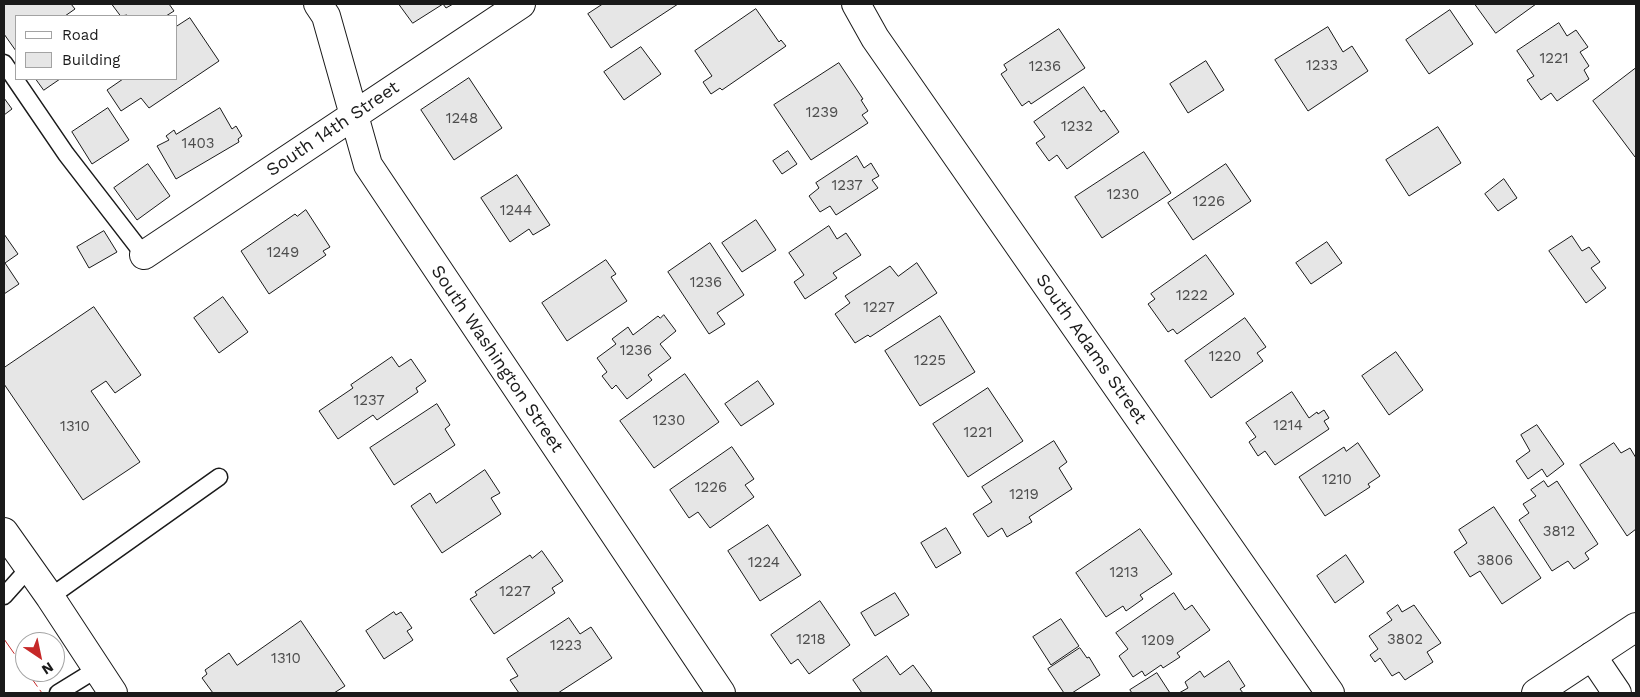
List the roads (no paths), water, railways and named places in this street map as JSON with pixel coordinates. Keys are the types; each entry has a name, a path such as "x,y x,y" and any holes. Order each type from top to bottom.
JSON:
{"street":[{"name":"South Washington Street","path":"318,4 326,16 368,166 720,693"},
{"name":"South 14th Street","path":"144,255 522,4"},
{"name":"South Adams Street","path":"856,4 875,38 1330,693"},
{"path":"4,532 50,597 113,693"},
{"path":"1536,693 1636,627"},
{"path":"1592,656 1617,693"}],"lane":[{"path":"4,63 15,79"},
{"path":"16,80 66,154 144,255"},
{"path":"50,597 219,477"},
{"path":"4,596 29,568"},
{"path":"58,693 97,669"}]}
